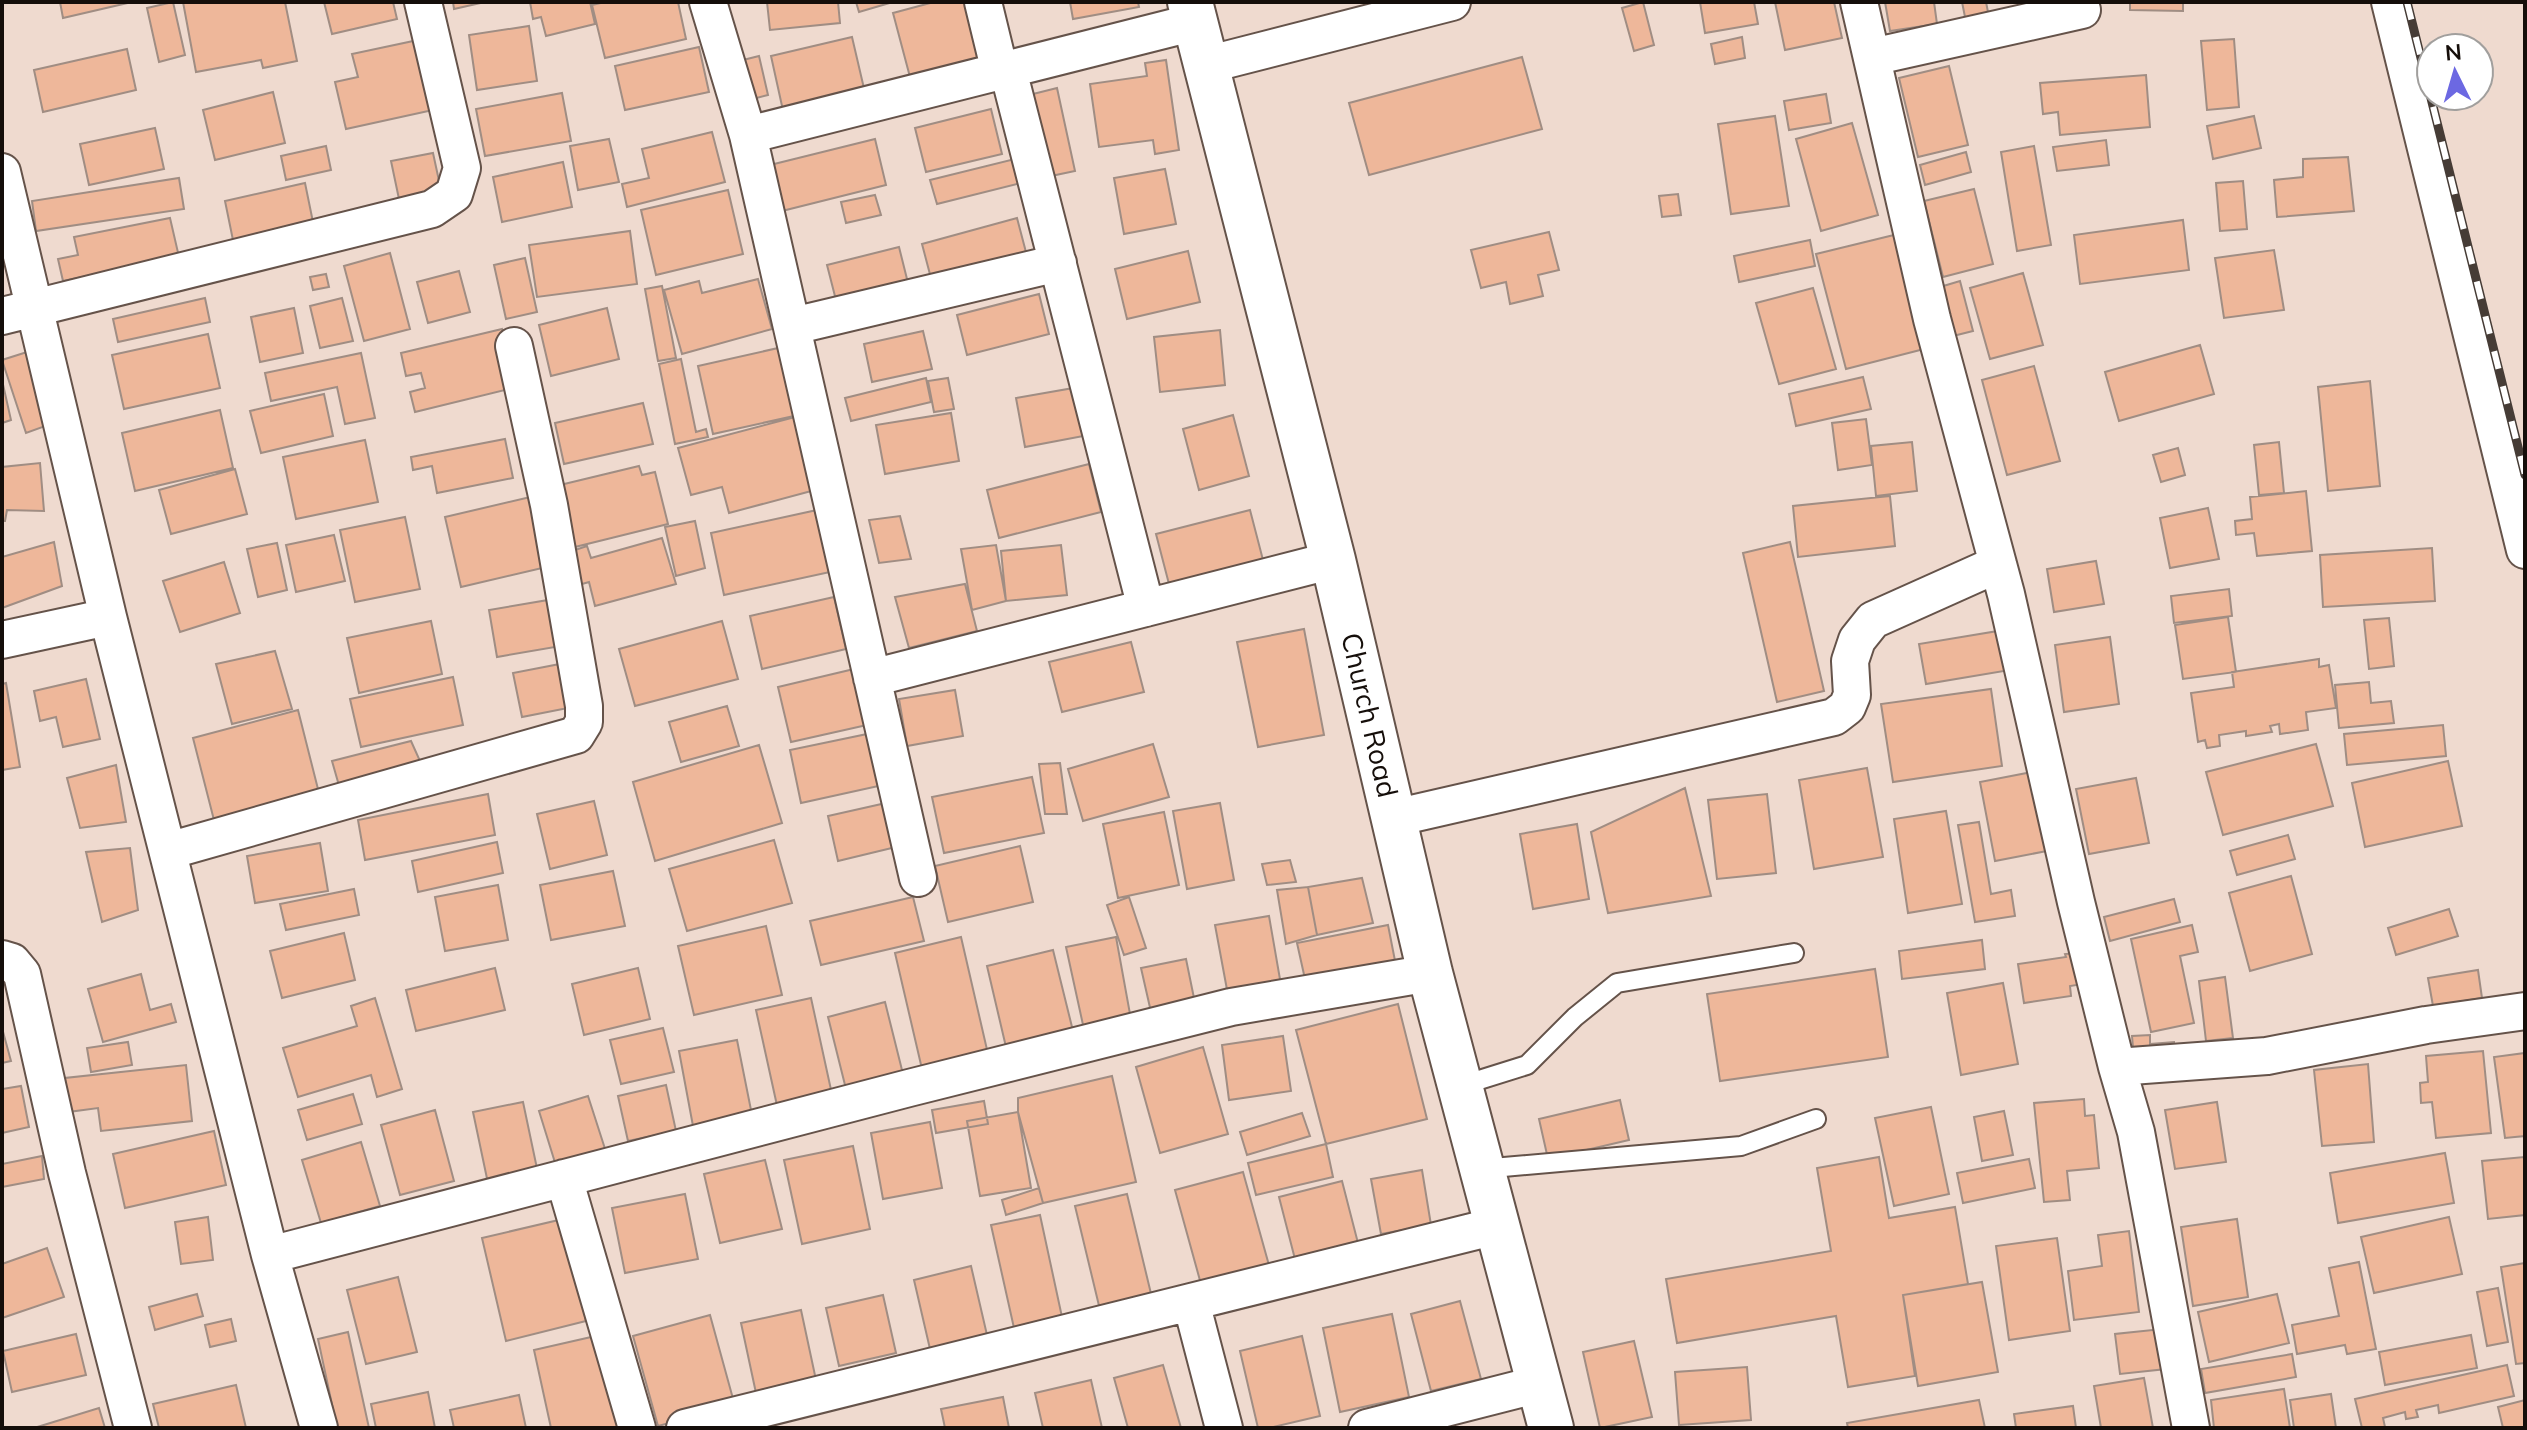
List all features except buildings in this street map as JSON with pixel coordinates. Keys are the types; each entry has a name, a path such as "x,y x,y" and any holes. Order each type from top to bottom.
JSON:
{"street":[{"path":"19,312 432,209 454,194 462,168 423,2"},
{"path":"708,2 748,135 918,878"},
{"path":"983,2 1058,263 1146,608"},
{"path":"1206,65 1452,2"},
{"path":"1859,2 1932,319 1998,564 2117,1067 2136,1132 2191,1428"},
{"path":"2390,2 2525,550"},
{"path":"1872,57 2082,10"},
{"path":"748,135 1004,71 1192,12"},
{"name":"Church Road","path":"1192,12 1333,560 1430,973 1551,1428"},
{"path":"2,172 19,312 108,617 270,1255 319,1428"},
{"path":"793,326 1058,263"},
{"path":"168,851 576,735 584,722 584,706 549,505 514,346"},
{"path":"872,678 1333,560"},
{"path":"1394,818 1834,717 1847,707 1852,695 1850,661 1857,640 1873,620 1998,564"},
{"path":"2,640 108,617"},
{"path":"2,959 12,962 22,974 67,1173 133,1428"},
{"path":"270,1255 1231,1007 1430,973"},
{"path":"2117,1067 2267,1056 2426,1025 2525,1011"},
{"path":"564,1178 637,1428"},
{"path":"685,1428 1496,1226"},
{"path":"1191,1302 1224,1428"},
{"path":"1367,1428 1539,1384"}],"lane":[{"path":"1460,1086 1527,1065 1575,1017 1617,983 1794,953"},
{"path":"1481,1169 1741,1146 1816,1119"}],"railway":[{"path":"2407,2 2525,475"}]}
